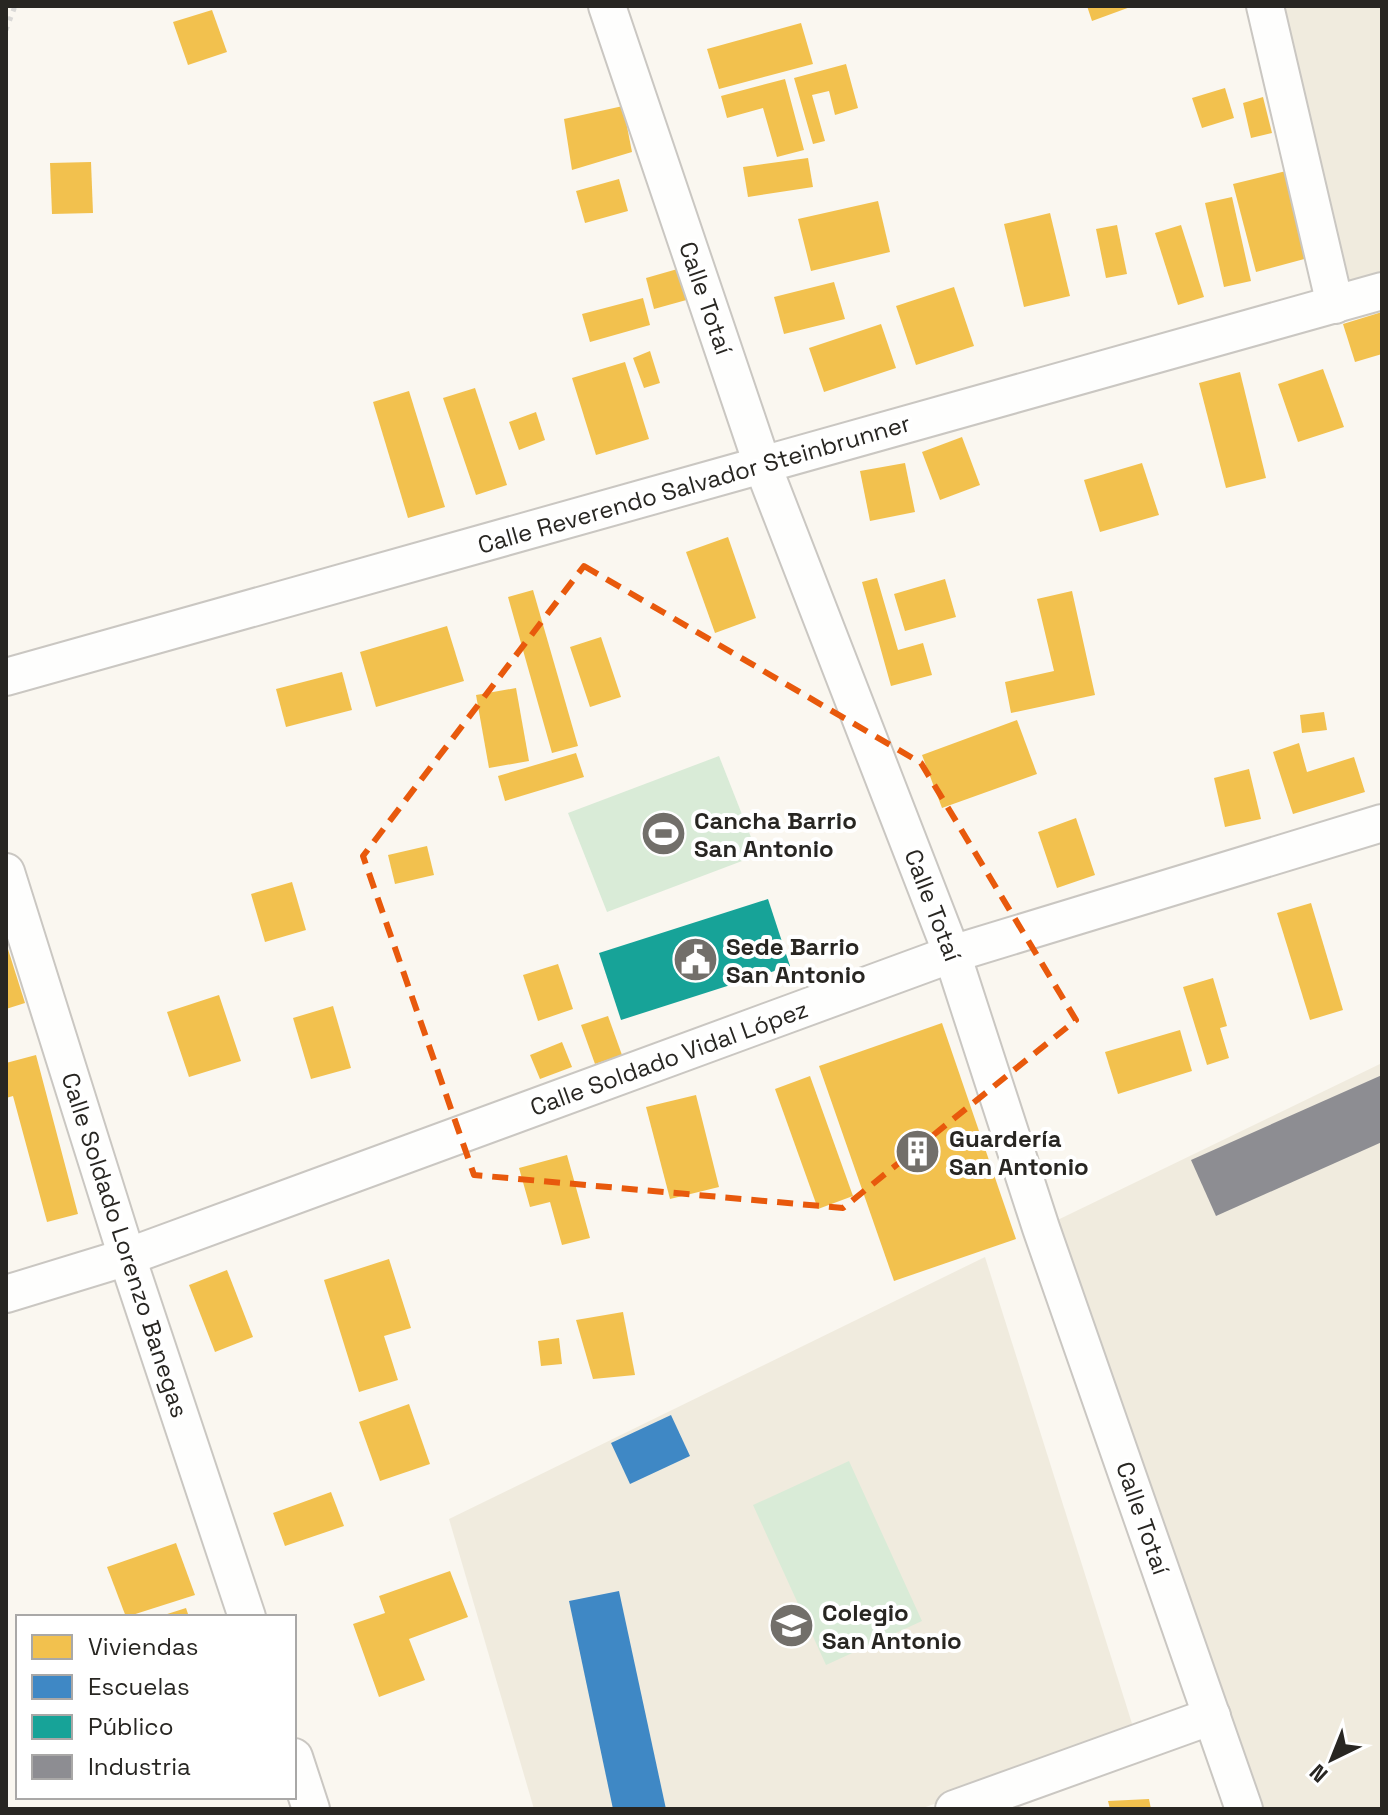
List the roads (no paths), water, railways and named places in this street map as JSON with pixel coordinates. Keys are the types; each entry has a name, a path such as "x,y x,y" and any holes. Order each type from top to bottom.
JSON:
{"street":[{"name":"Calle Totaí","path":"607,6 762,464 952,954 1041,1228 1244,1809"},
{"path":"1265,6 1335,305"},
{"name":"Calle Reverendo Salvador Steinbrunner","path":"6,677 1382,291"},
{"name":"Calle Soldado Vidal López","path":"6,1294 127,1257 952,954 1382,823"},
{"name":"Calle Soldado Lorenzo Banegas","path":"6,872 127,1257 246,1615"},
{"path":"954,1809 1212,1716"},
{"path":"296,1763 311,1809"}],"place":[{"name":"Cancha Barrio San Antonio","path":"663,834"},
{"name":"Sede Barrio San Antonio","path":"695,960"},
{"name":"Guardería San Antonio","path":"918,1152"},
{"name":"Colegio San Antonio","path":"791,1626"}]}
